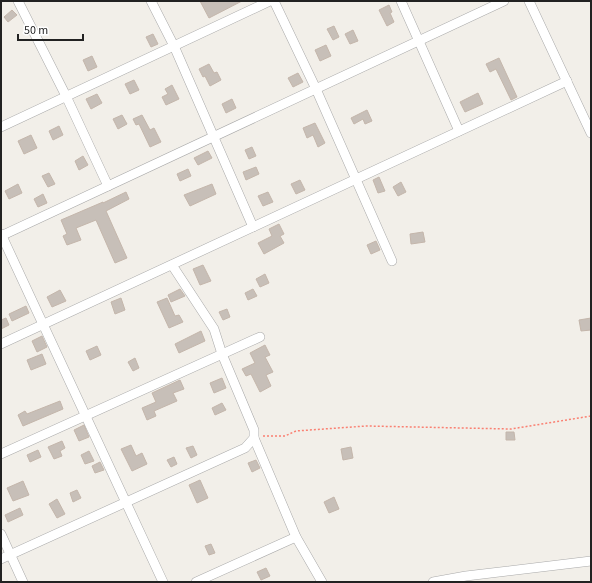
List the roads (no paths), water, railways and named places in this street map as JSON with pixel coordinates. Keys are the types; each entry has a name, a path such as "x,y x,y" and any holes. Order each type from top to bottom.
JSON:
{"street":[{"path":"18,1 66,96 108,186"},
{"path":"151,1 174,46 215,136 253,227"},
{"path":"1,126 270,1"},
{"path":"274,1 316,89 392,261"},
{"path":"401,1 459,131"},
{"path":"164,582 1,235 504,1"},
{"path":"529,1 591,133"},
{"path":"1,344 567,81"},
{"path":"172,265 214,329 222,354 254,430 254,438 296,537 322,582"},
{"path":"1,454 260,337"},
{"path":"1,559 245,448 254,438"},
{"path":"1,534 23,582"},
{"path":"196,582 296,537"},
{"path":"433,582 466,579 591,561"}]}
